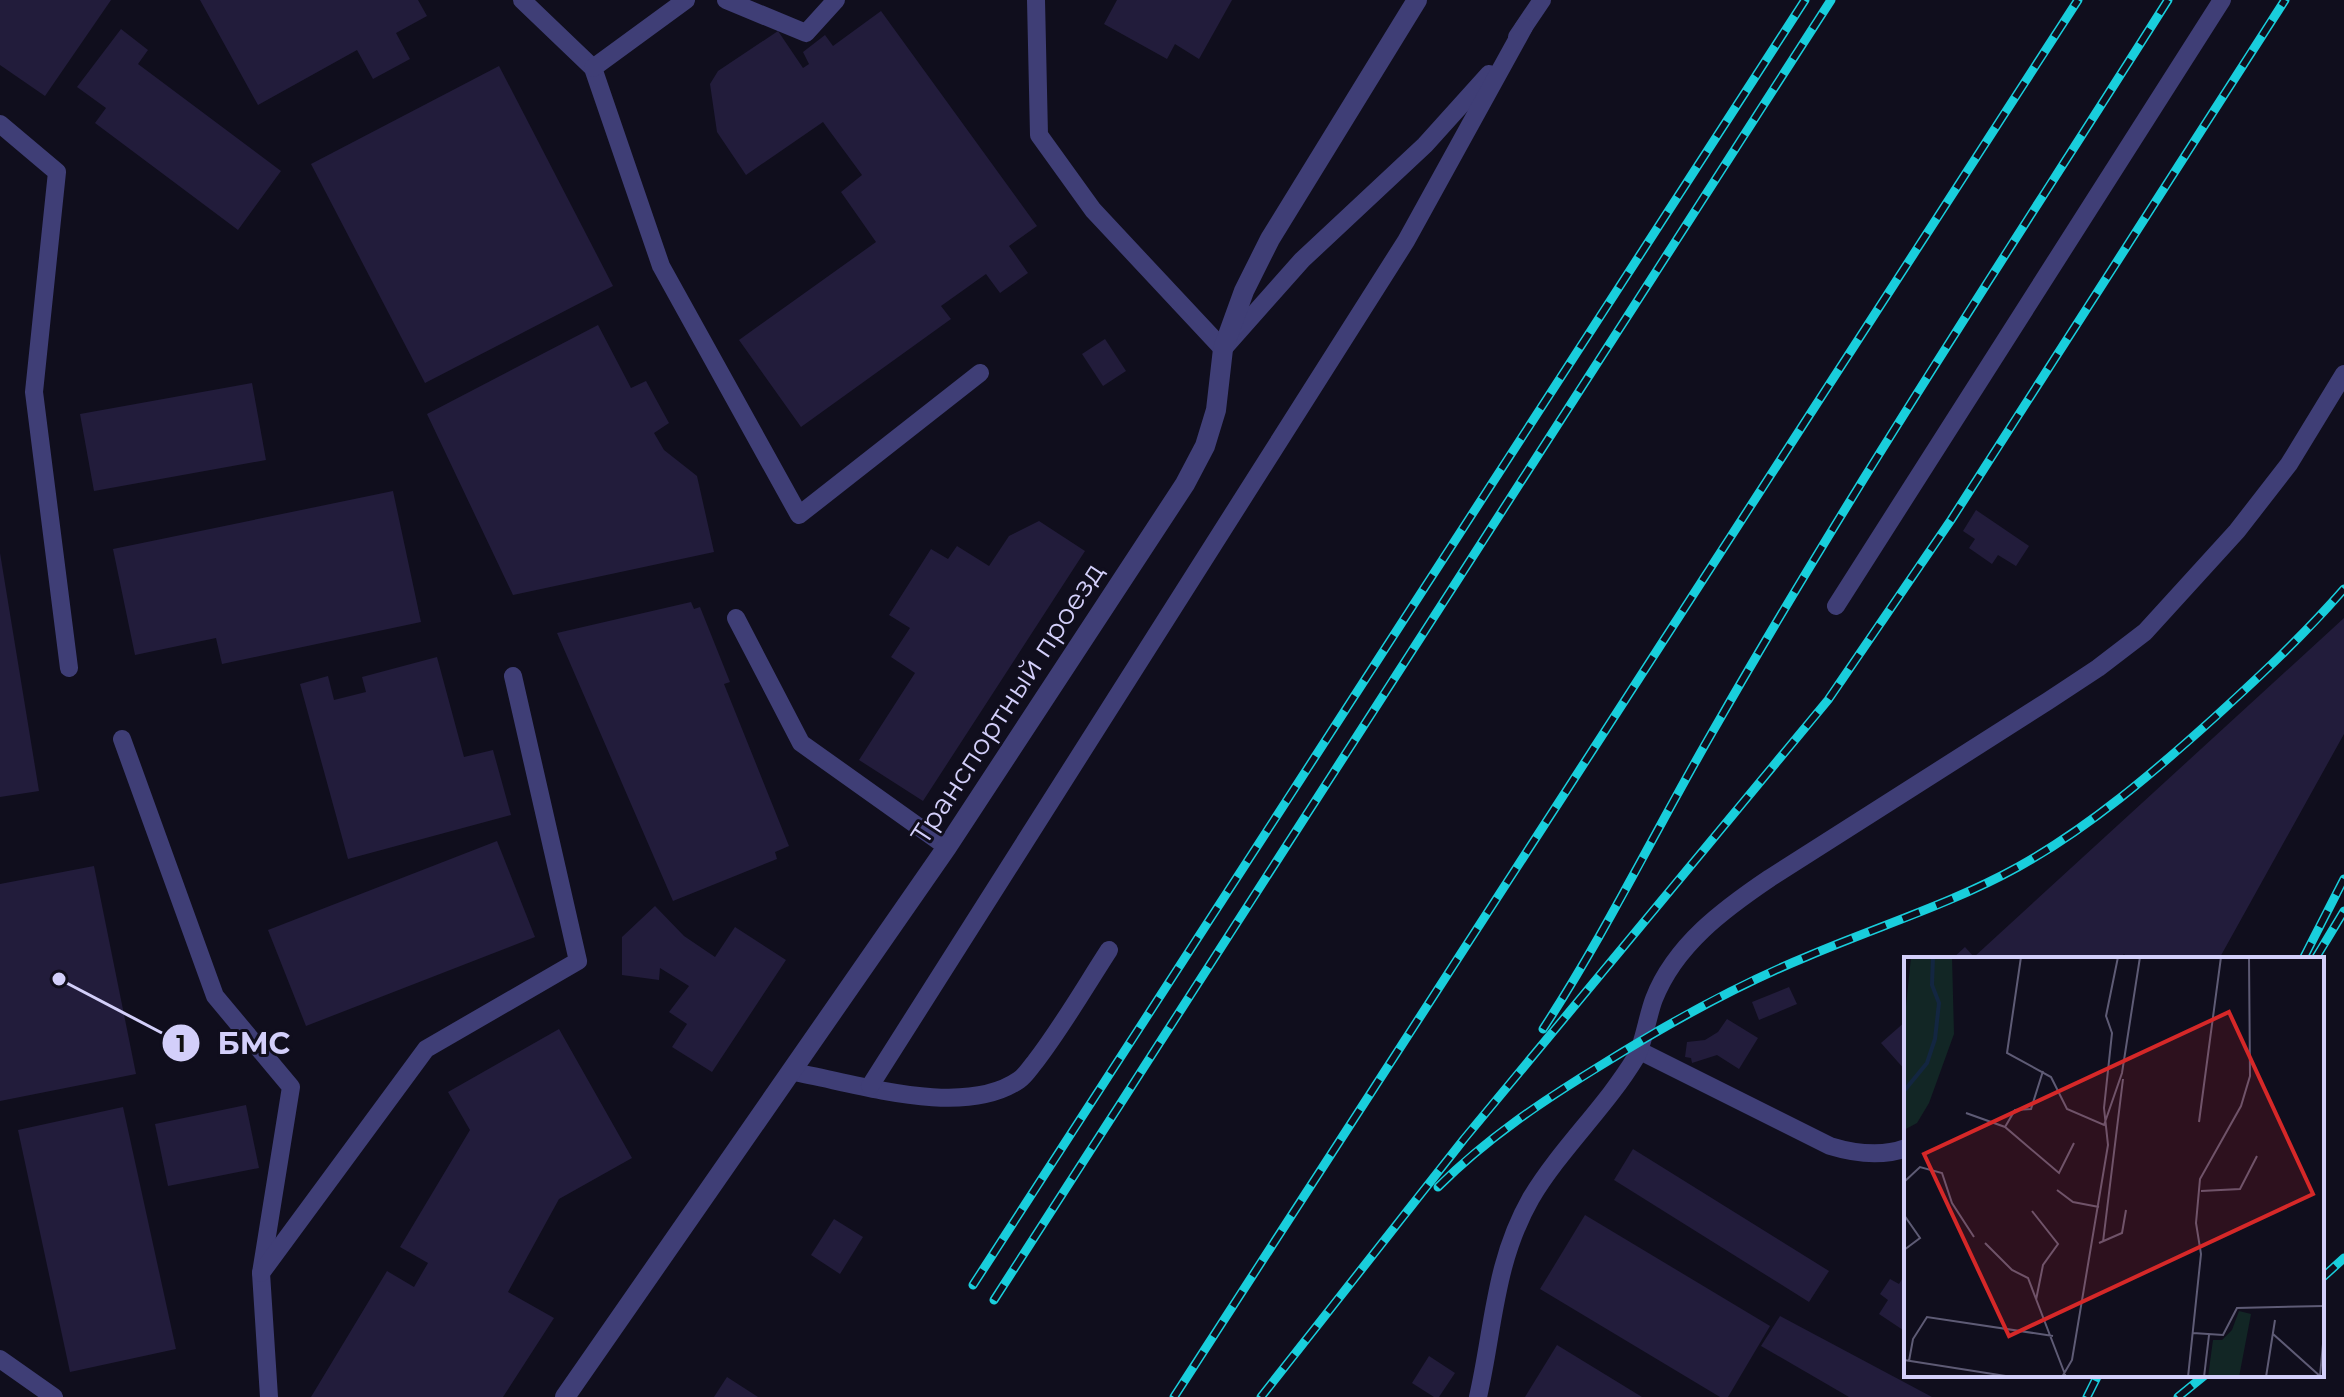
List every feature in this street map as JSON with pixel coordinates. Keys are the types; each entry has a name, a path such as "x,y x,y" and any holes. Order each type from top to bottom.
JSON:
{"street":[{"name":"Транспортный проезд","path":"565,1397 947,847 1185,484 1205,446 1216,410 1223,349 1244,291 1270,239 1417,0"}],"lane":[{"path":"522,0 593,68 661,266 799,515 980,373"},
{"path":"593,68 686,0"},
{"path":"726,0 806,33 836,0"},
{"path":"1036,0 1039,135 1093,210 1223,349 1302,260 1457,112 1542,0"},
{"path":"1836,606 2222,0"},
{"path":"870,1086 1406,241 1524,27"},
{"path":"0,124 57,172 34,392 69,668"},
{"path":"1478,1397 1499,1274 1531,1199 1640,1051 1654,998 1670,968 1694,938 1727,907 2060,693 2145,632 2237,531 2289,464 2344,374"},
{"path":"736,618 801,743 947,847"},
{"path":"261,1273 426,1049 578,961 513,676"},
{"path":"122,739 215,996 291,1087 261,1273 269,1397"},
{"path":"793,1072 923,1096 963,1099 990,1093 1020,1080 1043,1052 1109,950"},
{"path":"1640,1051 1830,1146 1848,1152 1895,1152 1904,1149"},
{"path":"0,1359 54,1397"}],"building":[{"path":"0,0 111,0 45,96 0,65"},
{"path":"200,0 418,0 427,16 396,33 410,59 373,79 357,50 258,105"},
{"path":"1117,0 1232,0 1199,59 1175,44 1167,59 1104,24"},
{"path":"881,11 1037,226 1009,246 1028,273 1000,293 986,274 941,306 951,319 801,427 739,340 876,242 841,192 862,175 823,122 746,175 717,132 710,84 718,71 778,31 803,68 809,64 803,52 825,35 833,46"},
{"path":"121,29 148,50 138,64 281,171 238,230 95,123 106,108 77,87"},
{"path":"499,66 613,286 425,383 311,164"},
{"path":"598,325 631,388 646,381 669,423 654,433 664,450 697,476 714,552 513,595 427,414"},
{"path":"1105,339 1126,371 1103,386 1082,354"},
{"path":"252,383 266,460 94,491 80,414"},
{"path":"393,491 421,622 222,664 216,638 135,655 113,549"},
{"path":"1976,510 2029,546 2016,566 1998,555 1992,564 1969,548 1975,539 1963,531"},
{"path":"1039,521 1085,551 923,801 859,760 915,673 891,657 910,628 889,615 931,549 948,559 957,546 989,566 1009,536"},
{"path":"0,553 39,791 0,797"},
{"path":"691,602 694,609 700,607 730,682 724,684 789,846 775,852 777,859 673,901 557,633"},
{"path":"2344,618 2344,734 2220,957 2126,957 2124,954 2121,957 1974,957"},
{"path":"437,657 464,757 493,750 511,815 348,859 300,684 328,676 334,700 366,692 362,677"},
{"path":"497,841 535,937 306,1026 268,930"},
{"path":"94,866 136,1074 0,1101 0,884"},
{"path":"655,906 684,936 715,957 735,927 786,960 712,1072 672,1047 687,1024 669,1012 689,986 660,968 659,980 622,975 622,937"},
{"path":"1965,947 1974,957 1954,957"},
{"path":"1789,987 1797,1004 1759,1020 1752,1002"},
{"path":"1727,1019 1758,1038 1739,1069 1717,1055 1692,1063 1691,1058 1685,1057 1687,1042 1705,1040 1718,1032"},
{"path":"1904,1023 1904,1069 1881,1043"},
{"path":"559,1029 632,1158 559,1199 508,1292 554,1318 503,1397 311,1397 387,1271 414,1287 428,1263 400,1247 470,1130 448,1092"},
{"path":"246,1105 259,1168 168,1186 155,1124"},
{"path":"123,1107 176,1349 70,1372 18,1130"},
{"path":"1633,1149 1829,1271 1809,1302 1614,1180"},
{"path":"1585,1215 1770,1326 1728,1397 1720,1397 1540,1289"},
{"path":"834,1219 863,1237 840,1274 811,1255"},
{"path":"1904,1276 1904,1331 1879,1314 1888,1300 1880,1294 1890,1279 1899,1284"},
{"path":"1780,1316 1932,1397 1849,1397 1761,1346"},
{"path":"1557,1345 1642,1397 1525,1397"},
{"path":"1429,1356 1455,1373 1439,1397 1412,1383"},
{"path":"727,1377 758,1397 714,1397"}],"railway":[{"path":"973,1285 1805,0"},
{"path":"994,1300 1831,0"},
{"path":"1174,1397 2078,0"},
{"path":"1543,1029 1589,954 1717,724 1826,541 2168,0"},
{"path":"1261,1397 1464,1139 1828,700 1951,520 2285,0"},
{"path":"1438,1187 1476,1152 1538,1106 1678,1020 1780,968 1993,880 2071,834 2145,778 2215,717 2265,671 2344,589"},
{"path":"2304,957 2344,879"},
{"path":"2316,957 2344,911"},
{"path":"2324,1276 2344,1258"},
{"path":"2087,1397 2097,1377"},
{"path":"2178,1397 2203,1377"}],"place":[{"name":"БМС","path":"59,979"}]}
